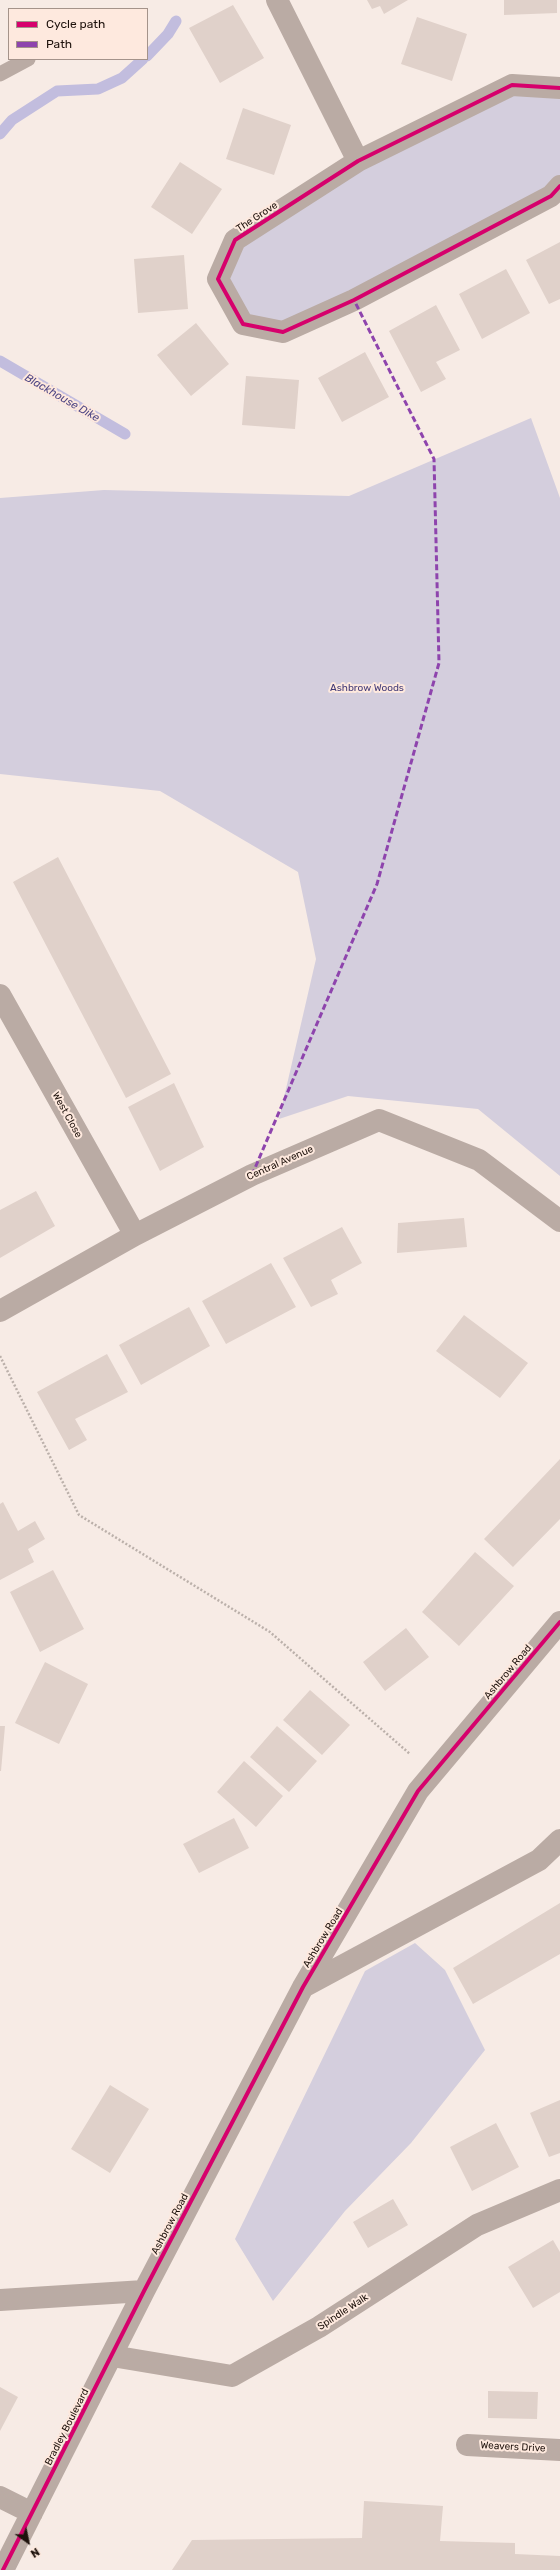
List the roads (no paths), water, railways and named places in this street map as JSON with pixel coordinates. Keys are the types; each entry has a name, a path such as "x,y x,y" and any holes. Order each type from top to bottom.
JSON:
{"street":[{"path":"277,0 358,161"},
{"name":"The Grove","path":"560,88 512,85 358,161 235,240 218,278 243,324 283,332 375,289 551,196 560,186"},
{"name":"West Close","path":"0,995 135,1235"},
{"name":"Central Avenue","path":"0,1311 135,1235 252,1175 379,1120 479,1160 560,1221"},
{"name":"Ashbrow Road","path":"144,2291 303,1986 418,1791 560,1622"},
{"name":"Ashbrow Road","path":"303,1986 539,1860 560,1840"},
{"name":"Spindle Walk","path":"112,2356 232,2376 319,2327 477,2225 560,2190"},
{"path":"0,2300 144,2291"},
{"name":"Bradley Boulevard","path":"3,2570 144,2291"},
{"name":"Weavers Drive","path":"467,2445 560,2450"},
{"path":"0,2497 32,2513"}],"lane":[{"path":"0,74 26,60"}],"waterway":[{"path":"148,55 168,34 176,21"},
{"path":"0,134 12,120 57,91 98,89 122,78 142,60"},
{"name":"Blackhouse Dike","path":"0,361 125,434"}],"park label":[{"name":"Ashbrow Woods","path":"367,688"}]}
